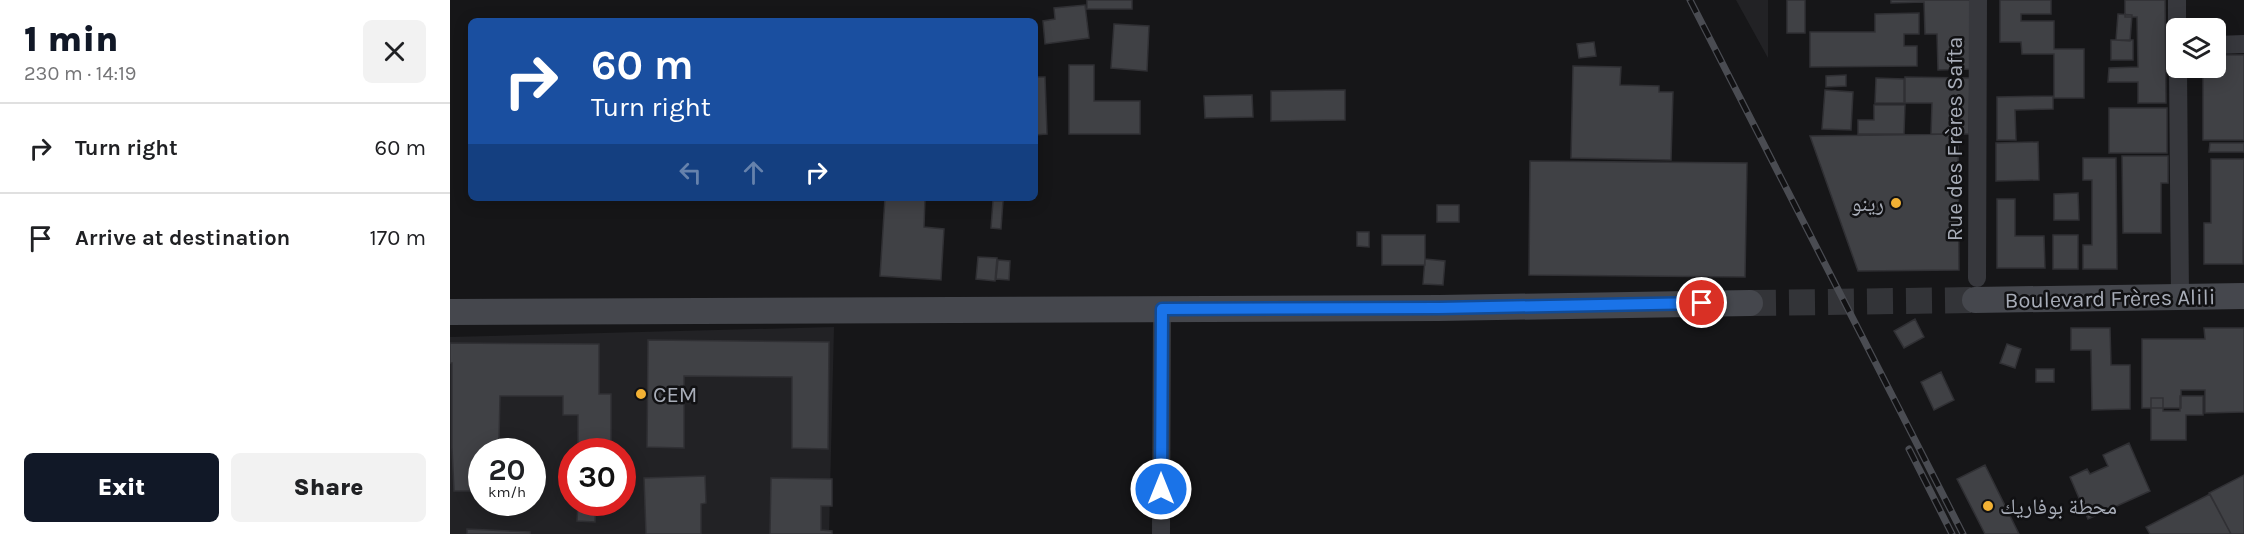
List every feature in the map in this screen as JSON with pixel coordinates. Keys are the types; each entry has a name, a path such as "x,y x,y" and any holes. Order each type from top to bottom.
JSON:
{"main road":[{"name":"Boulevard Frères Alili","path":"1976,289 2180,297 2244,297"},
{"path":"450,312 1427,308 1750,303"}],"street":[{"name":"Rue des Frères Safta","path":"1976,289 1978,0"},
{"path":"2177,0 2177,18"},
{"path":"2226,45 2244,44"},
{"path":"2178,78 2180,297"},
{"path":"1161,534 1162,309"}],"shaded area":[{"path":"1736,0 1768,0 1768,58"},
{"name":"CEM","path":"834,327 829,534 450,534 450,337"}],"building":[{"path":"1087,0 1132,0 1132,9 1087,9"},
{"path":"1787,0 1805,0 1805,33 1787,33"},
{"path":"1891,0 1972,0 1974,69 1938,70 1937,34 1925,34 1924,2 1891,3"},
{"path":"2000,0 2051,0 2051,14 2021,14 2021,21 2054,21 2054,49 2084,49 2084,98 2054,98 2054,54 2022,54 2021,42 2000,42"},
{"path":"2125,0 2165,0 2166,103 2138,103 2138,82 2108,82 2109,68 2138,67 2137,17 2125,17"},
{"path":"1085,5 1089,38 1045,44 1043,21 1055,19 1054,8"},
{"path":"1919,13 1919,34 1904,34 1904,46 1917,46 1917,66 1810,67 1810,32 1875,32 1875,14"},
{"path":"2118,14 2132,15 2130,41 2116,40"},
{"path":"1114,24 1149,26 1147,71 1111,68"},
{"path":"2111,40 2133,40 2133,60 2111,60"},
{"path":"1594,42 1596,56 1579,58 1577,44"},
{"path":"2226,55 2244,55 2244,140 2203,140 2203,78 2226,78"},
{"path":"1069,65 1094,65 1094,101 1140,101 1140,134 1069,134"},
{"path":"1573,66 1621,67 1620,85 1659,86 1659,92 1673,92 1671,160 1571,158"},
{"path":"1846,75 1846,86 1826,87 1826,76"},
{"path":"1038,77 1045,77 1047,134 1038,135"},
{"path":"1905,77 1970,78 1969,134 1931,134 1932,103 1905,103"},
{"path":"1876,78 1904,79 1904,103 1875,103"},
{"path":"1345,90 1345,120 1271,121 1271,91"},
{"path":"1825,90 1853,92 1851,130 1822,129"},
{"path":"1252,95 1253,117 1205,118 1204,96"},
{"path":"2053,96 2053,109 2015,110 2016,140 1997,140 1997,97"},
{"path":"1874,105 1905,105 1904,134 1858,134 1858,120 1874,120"},
{"path":"2109,108 2167,108 2167,153 2109,153"},
{"name":"رينو","path":"1958,134 1959,270 1858,271 1810,136"},
{"path":"2038,142 2039,180 1996,181 1996,143"},
{"path":"2210,143 2244,143 2244,152 2209,152"},
{"path":"2122,156 2168,156 2168,183 2161,183 2161,233 2123,233"},
{"path":"2083,158 2116,158 2117,269 2083,269 2083,245 2092,245 2092,180 2083,180"},
{"path":"2211,159 2244,159 2243,264 2204,264 2204,223 2211,223"},
{"path":"1530,161 1747,163 1745,277 1529,275"},
{"path":"2078,193 2079,220 2054,220 2054,194"},
{"path":"1997,199 2015,199 2015,236 2044,236 2045,268 1997,268"},
{"path":"885,201 925,201 924,227 944,229 941,280 880,276"},
{"path":"993,201 1003,201 1001,229 991,228"},
{"path":"1437,205 1459,205 1459,222 1437,222"},
{"path":"1357,232 1369,232 1369,247 1357,246"},
{"path":"1382,235 1425,235 1425,265 1382,265"},
{"path":"2053,235 2078,235 2078,269 2053,269"},
{"path":"978,257 997,258 995,281 976,279"},
{"path":"1425,259 1445,261 1443,285 1423,284"},
{"path":"998,260 1010,261 1009,280 996,279"},
{"path":"1915,319 1924,337 1904,348 1894,331"},
{"path":"2071,328 2110,328 2111,365 2130,365 2130,409 2092,410 2091,350 2071,350"},
{"path":"2204,328 2244,328 2244,412 2205,413 2205,390 2181,390 2181,408 2142,408 2142,339 2205,339"},
{"path":"648,340 829,342 828,449 792,448 792,377 684,376 684,448 647,447"},
{"path":"450,343 599,344 599,394 611,394 611,438 578,438 578,415 563,415 563,396 500,396 499,438 468,438 468,491 454,491 452,363 450,363"},
{"path":"2007,344 2021,349 2015,368 2000,363"},
{"path":"2036,369 2054,369 2054,382 2036,382"},
{"path":"1941,372 1954,400 1934,410 1921,382"},
{"path":"2180,396 2203,396 2203,415 2186,415 2186,440 2151,440 2151,398 2163,398 2163,411 2180,411"},
{"path":"2129,443 2150,491 2088,519 2070,477 2087,469 2090,474 2108,466 2103,455"},
{"name":"محطة بوفاريك","path":"1985,465 2019,534 1985,534 1957,479"},
{"path":"2244,475 2244,534 2231,534 2209,493"},
{"path":"705,476 706,503 701,504 701,534 646,534 644,478"},
{"path":"771,478 832,479 832,506 821,506 821,530 832,531 832,534 770,534"},
{"path":"2210,494 2231,534 2150,534 2146,527"},
{"path":"577,516 595,516 595,522 577,521"},
{"path":"467,529 530,532 530,534 467,534"}],"tunnel":[{"path":"1750,303 1975,300"}],"railway":[{"path":"1690,0 1963,534"},
{"path":"1909,449 1952,534"}],"place":[{"name":"رينو","path":"1896,203"},
{"name":"CEM","path":"641,394"},
{"name":"محطة بوفاريك","path":"1988,506"}],"route":[{"path":"1161,489 1162,309 1439,308 1702,303"}]}
